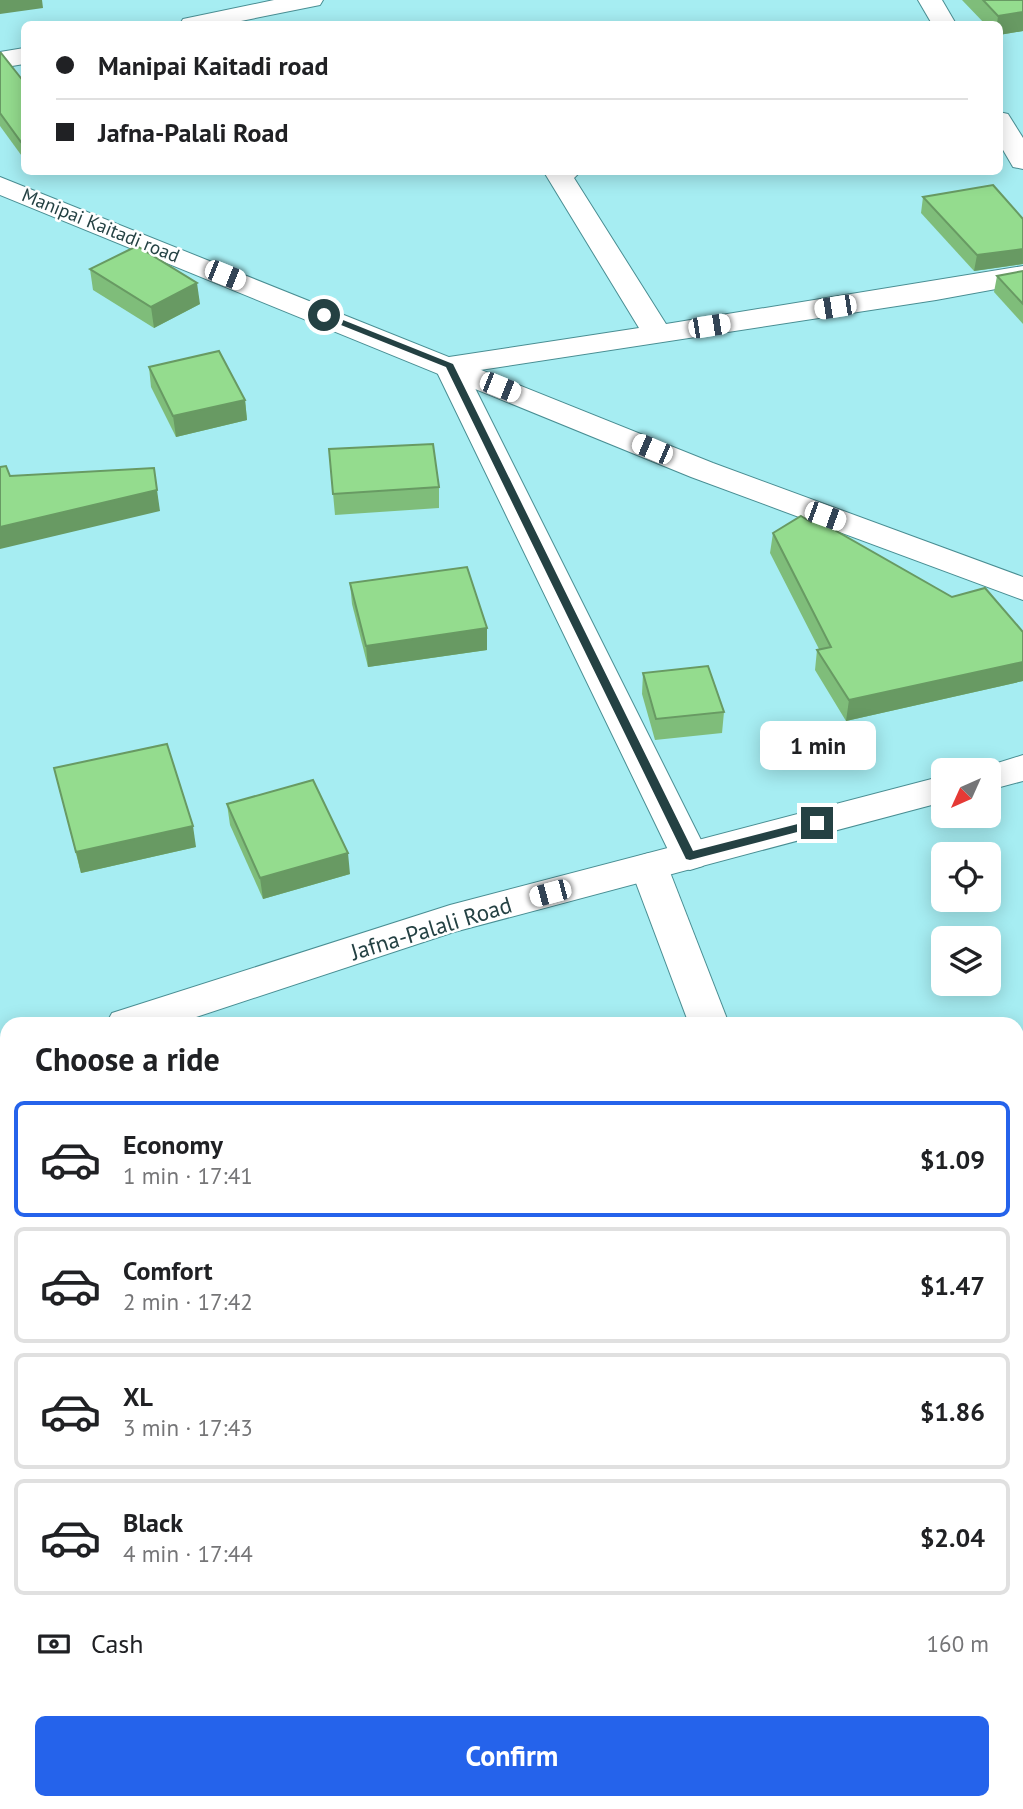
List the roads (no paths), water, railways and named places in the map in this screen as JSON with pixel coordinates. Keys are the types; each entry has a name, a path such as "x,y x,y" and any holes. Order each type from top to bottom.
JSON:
{"street":[{"path":"207,21 311,0"},
{"path":"930,0 942,21"},
{"path":"0,60 21,56"},
{"path":"1003,127 1023,161"},
{"path":"558,175 658,334"},
{"name":"Manipai Kaitadi road","path":"0,185 702,470 1023,589"},
{"path":"690,856 449,366 936,291 1023,275"},
{"path":"1001,774 1023,768"},
{"name":"Jafna-Palali Road","path":"148,1017 450,919 931,792"},
{"path":"649,867 706,1017"}]}
